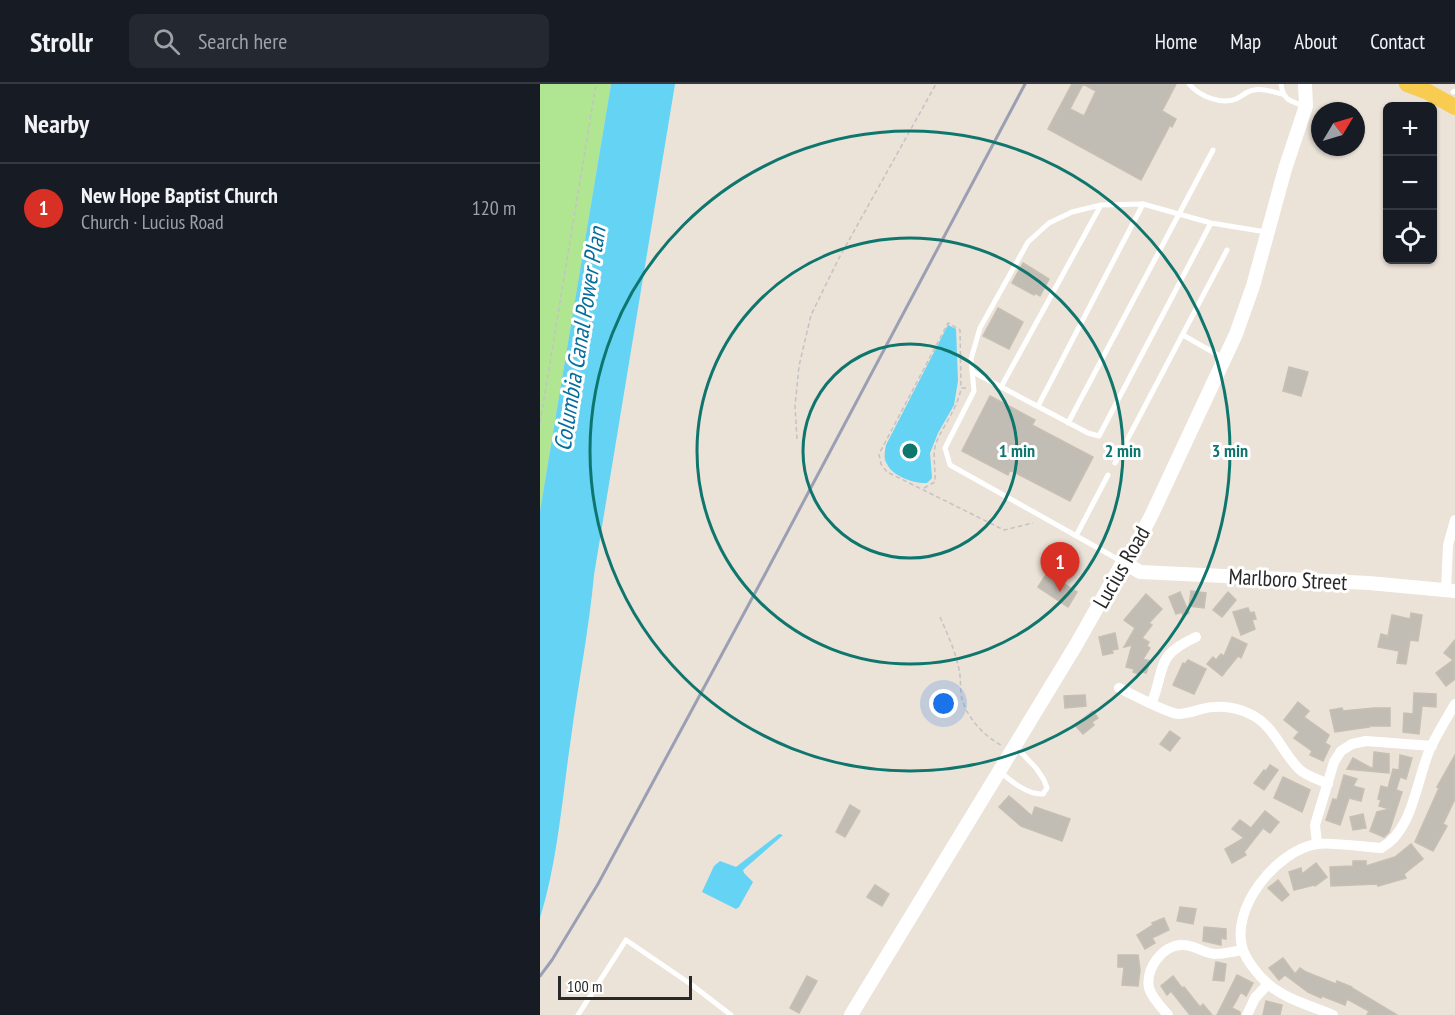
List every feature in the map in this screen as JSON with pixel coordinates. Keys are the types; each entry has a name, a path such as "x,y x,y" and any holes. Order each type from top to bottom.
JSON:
{"main road":[{"path":"1407,84 1428,92 1434,89 1454,96"}],"street":[{"name":"Lucius Road","path":"851,1015 1076,645 1123,562 1134,549 1226,360 1269,232 1308,92"},
{"path":"1450,590 1448,545 1450,531 1455,520"},
{"name":"Marlboro Street","path":"1123,562 1140,572 1369,583 1450,590"},
{"path":"1152,702 1167,655 1179,645 1196,637"},
{"path":"1119,688 1152,702 1168,712 1178,714 1213,707 1230,708 1250,714 1270,729 1300,770 1328,784"},
{"path":"1333,1015 1289,997 1268,984 1243,950 1243,923 1247,905 1255,889 1284,858 1317,844 1381,849 1390,843 1402,831 1432,746 1455,704"},
{"path":"1317,844 1315,825 1334,762 1341,751 1352,744 1365,741 1432,746"},
{"path":"1168,1015 1152,996 1148,986 1150,970 1158,958 1171,948 1183,945 1216,954 1243,950"},
{"path":"1247,1015 1255,998 1268,984"}],"lane":[{"path":"1189,84 1210,98 1226,102 1251,90 1262,89 1282,94 1289,100 1308,92"},
{"path":"1281,84 1282,94"},
{"path":"1068,423 1213,150"},
{"path":"1123,562 950,465 945,447 974,391 971,359 980,328 1028,242 1049,223 1072,212 1101,205 1143,204 1211,223 1269,232"},
{"path":"1038,406 1143,204"},
{"path":"1001,387 1101,205"},
{"path":"973,372 1068,423 1099,436 1211,223"},
{"path":"1115,463 1227,250"},
{"path":"1183,335 1226,360"},
{"path":"1076,536 1108,475"},
{"path":"999,770 1025,790 1035,794 1043,794 1047,788 1044,780 1013,747"},
{"path":"579,1015 626,940 731,1015"}],"path":[{"path":"540,423 596,84"},
{"path":"796,439 795,406 799,366 811,315 839,258 936,84"},
{"path":"974,387 961,388 960,330 948,323 879,454 881,464 887,472 1004,530 1033,523"},
{"path":"940,617 958,665 962,680 961,694 968,712 977,727 997,743 1013,747"}],"green space":[{"path":"540,84 611,84 540,511"}],"water":[{"name":"Columbia Canal Power Plan","path":"611,84 675,84 594,575 555,851 540,918 540,511"},
{"path":"948,325 956,329 958,381 954,405 930,453 932,478 927,483 916,482 899,476 890,468 885,459 886,445"},
{"path":"779,834 783,835 743,870 753,882 739,907 736,909 702,892 714,866 720,861 736,867"}],"building":[{"path":"1072,84 1083,84 1176,84 1162,111 1176,119 1172,127 1170,125 1141,180 1048,129","holes":["1083,84 1096,91 1084,116 1070,109"]},
{"path":"1023,263 1049,279 1040,296 1012,283"},
{"path":"998,308 1023,322 1009,349 983,336"},
{"path":"1289,367 1308,372 1301,396 1283,391"},
{"path":"990,396 1035,420 1032,425 1093,457 1070,501 1010,470 1008,475 962,451"},
{"path":"1047,573 1077,592 1068,607 1038,587"},
{"path":"1191,591 1206,593 1204,608 1189,606"},
{"path":"1180,592 1189,613 1183,616 1182,612 1176,614 1169,597"},
{"path":"1228,592 1236,600 1222,617 1213,610"},
{"path":"1146,594 1162,609 1149,623 1152,625 1142,638 1149,642 1147,646 1150,648 1143,659 1150,661 1146,673 1140,671 1139,674 1133,672 1134,669 1126,667 1132,645 1124,647 1135,628 1124,620"},
{"path":"1248,608 1250,613 1254,612 1256,619 1252,620 1255,629 1241,635 1233,612"},
{"path":"1411,613 1422,615 1418,641 1410,640 1406,664 1397,663 1399,651 1378,647 1381,634 1388,636 1392,615 1410,619"},
{"path":"1115,633 1118,649 1112,650 1113,653 1103,655 1099,637"},
{"path":"1232,637 1247,644 1241,658 1238,656 1222,676 1207,664 1213,657 1216,660 1221,654 1224,656"},
{"path":"1455,640 1455,679 1446,686 1436,673 1453,660 1444,653"},
{"path":"1188,660 1206,669 1194,694 1173,685 1183,663 1185,664"},
{"path":"1414,693 1436,694 1436,707 1422,706 1419,734 1403,732 1404,713 1413,714"},
{"path":"1085,695 1086,706 1065,708 1064,696"},
{"path":"1298,702 1309,711 1304,717 1329,735 1325,743 1330,746 1323,761 1310,755 1312,751 1294,738 1299,732 1284,720"},
{"path":"1342,708 1343,711 1390,708 1390,726 1368,726 1335,732 1330,710"},
{"path":"1093,711 1098,718 1092,722 1094,725 1083,734 1075,725"},
{"path":"1170,731 1180,738 1170,751 1160,744"},
{"path":"1374,752 1389,754 1389,773 1347,769 1353,758 1373,769"},
{"path":"1400,755 1412,758 1406,779 1400,777 1396,790 1402,792 1389,832 1384,837 1370,831 1377,812 1390,809 1379,806 1381,800 1378,799 1381,786 1388,788 1393,769 1399,770"},
{"path":"1455,755 1455,799 1443,824 1447,826 1433,851 1415,842 1439,788 1437,787"},
{"path":"1270,765 1278,770 1264,790 1254,783"},
{"path":"1344,775 1357,779 1353,786 1364,789 1361,801 1349,798 1340,825 1326,820 1333,799 1337,800"},
{"path":"1283,777 1310,790 1302,812 1274,798"},
{"path":"1009,796 1032,816 1035,807 1070,819 1062,841 1021,826 999,807"},
{"path":"850,805 860,811 845,837 836,832"},
{"path":"1265,811 1279,822 1270,833 1263,828 1244,852 1246,855 1232,863 1225,849 1244,838 1232,829 1240,820 1251,828"},
{"path":"1363,814 1366,828 1353,830 1350,817"},
{"path":"1411,844 1423,859 1404,874 1406,878 1378,886 1377,884 1331,886 1330,867 1353,866 1353,861 1366,861 1366,866 1395,857"},
{"path":"1316,863 1327,877 1315,886 1294,890 1289,872 1301,868 1302,874"},
{"path":"1278,880 1289,895 1282,901 1268,888"},
{"path":"875,885 889,894 882,906 867,897"},
{"path":"1180,907 1196,909 1193,924 1177,921"},
{"path":"1164,918 1169,930 1152,938 1155,943 1145,949 1137,935 1153,925 1152,923"},
{"path":"1204,927 1226,929 1226,939 1221,938 1221,945 1203,941"},
{"path":"1118,955 1138,955 1140,970 1138,986 1122,985 1124,967 1118,967"},
{"path":"1283,958 1295,974 1300,968 1336,984 1337,981 1352,987 1397,1015 1367,1015 1369,1011 1347,999 1345,1005 1322,996 1321,998 1308,992 1285,975 1279,980 1269,968"},
{"path":"1216,962 1226,964 1224,981 1213,980"},
{"path":"1237,975 1253,983 1246,996 1241,992 1232,1008 1240,1012 1240,1015 1217,1015"},
{"path":"807,976 817,981 799,1013 790,1008"},
{"path":"1173,976 1200,1007 1203,1004 1212,1015 1190,1015 1171,991 1167,995 1161,986"},
{"path":"1266,1001 1282,1005 1280,1015 1263,1015"}],"railway":[{"path":"540,976 598,884 1025,84"}],"place":[{"name":"New Hope Baptist Church","path":"1060,592"}]}
